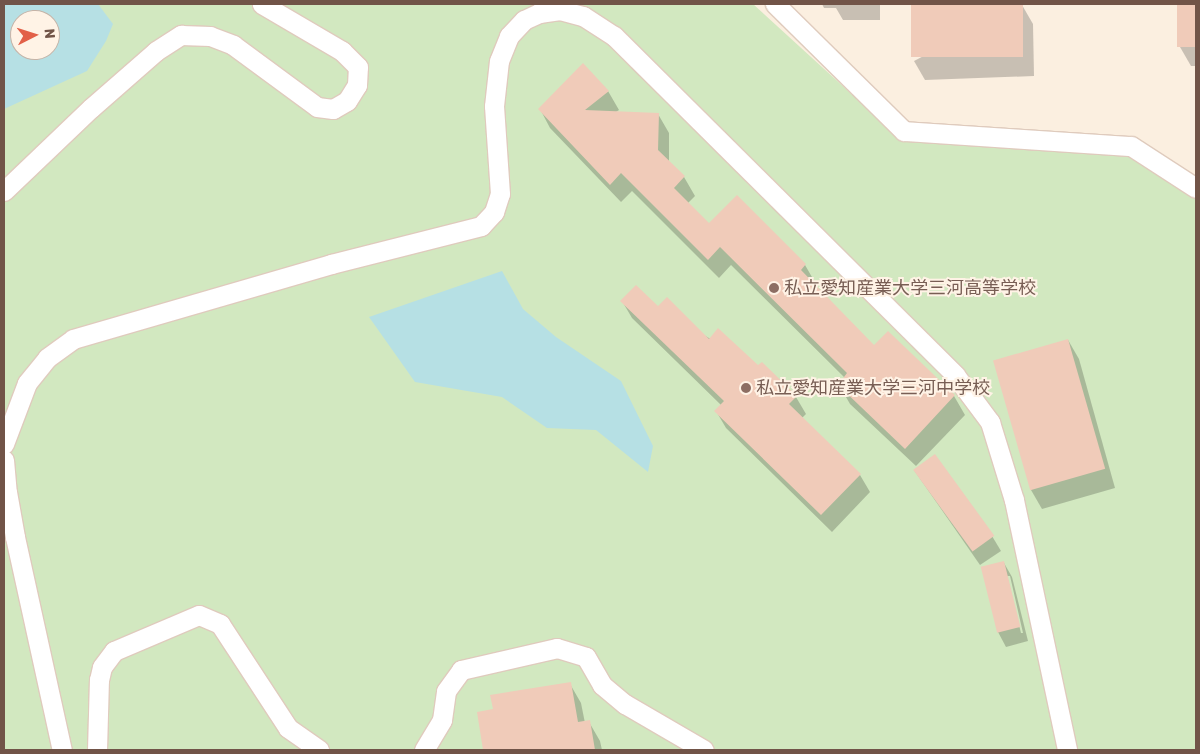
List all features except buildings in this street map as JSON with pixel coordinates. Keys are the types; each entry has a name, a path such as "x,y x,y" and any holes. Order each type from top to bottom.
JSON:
{"street":[{"path":"4,191 91,108 156,51 181,35 210,36 233,45 317,107 333,109 347,101 357,85 358,67 342,51 262,4"},
{"path":"775,4 904,132 1131,146 1196,188"},
{"path":"4,444 27,383 47,358 73,339 331,264 481,226 494,212 500,194 494,106 499,61 510,36 524,20 539,13 560,10 583,16 614,36 955,375 990,422 1014,500 1067,750"},
{"path":"4,460 7,492 15,537 62,750"},
{"path":"97,750 99,680 106,662 114,651 199,615 220,624 288,728 319,750"},
{"path":"424,750 442,720 446,691 461,670 557,648 586,657 602,686 625,704 704,750"}],"green space":[{"path":"4,4 753,4 903,141 1119,149 1196,199 1196,750 4,750"}],"water":[{"path":"4,4 98,4 113,24 106,41 87,71 4,109"},
{"path":"502,271 523,309 556,337 621,381 653,446 648,472 596,430 547,428 502,397 415,382 369,317"}],"place":[{"name":"私立愛知産業大学三河高等学校","path":"774,288"},
{"name":"私立愛知産業大学三河中学校","path":"746,388"}]}
